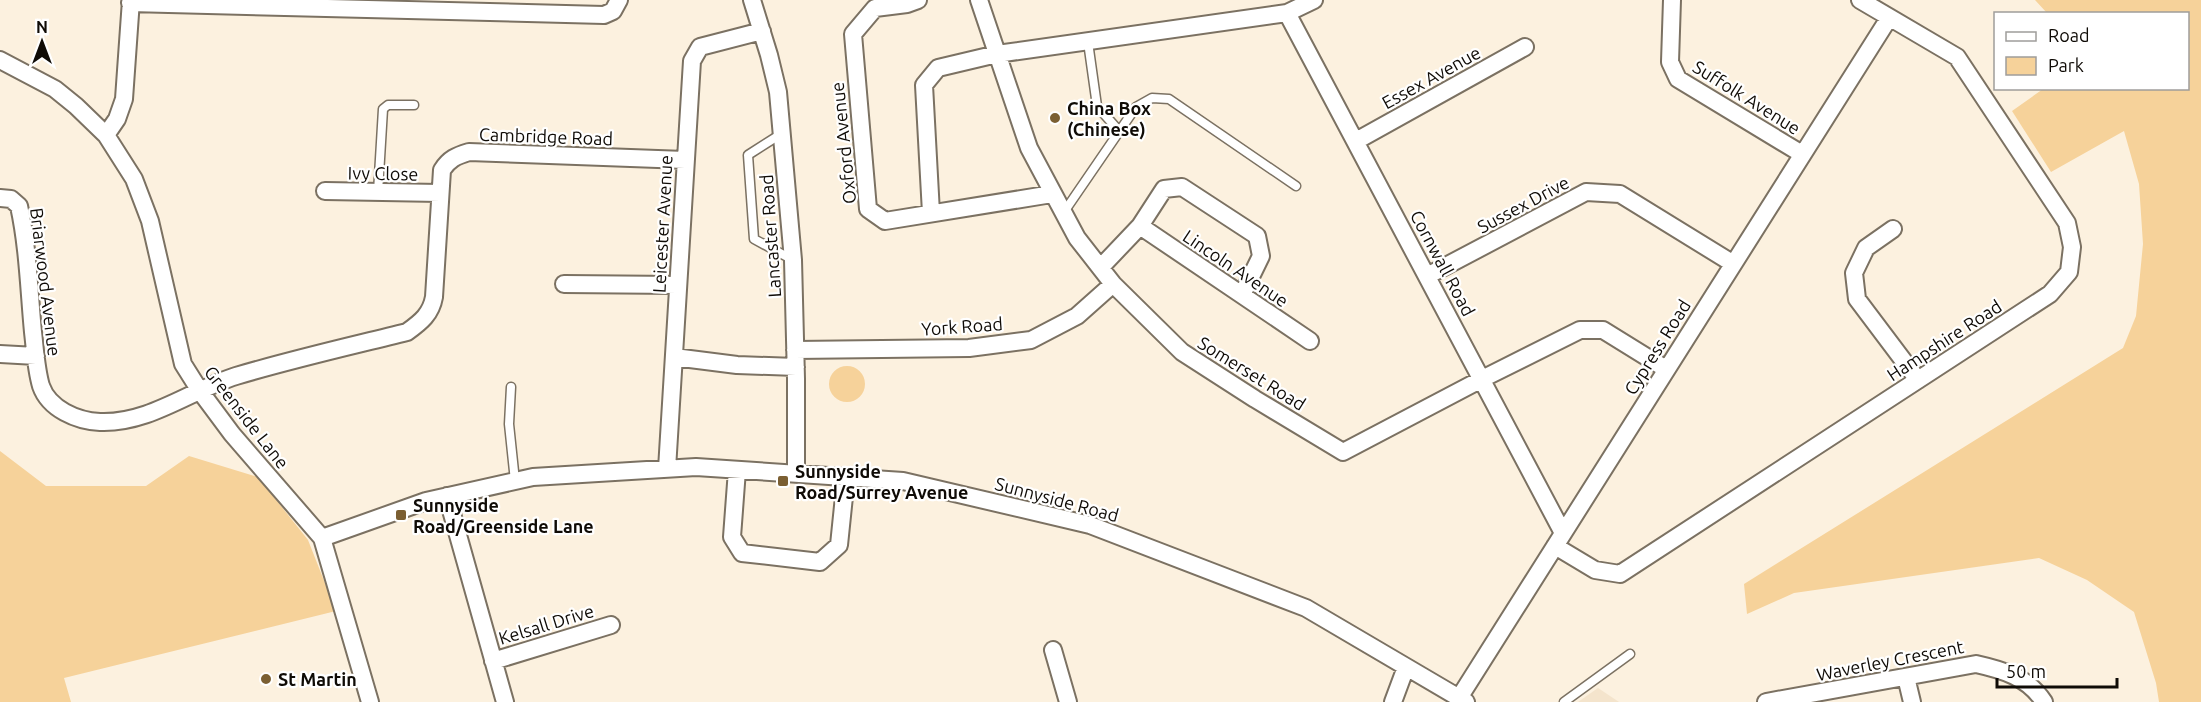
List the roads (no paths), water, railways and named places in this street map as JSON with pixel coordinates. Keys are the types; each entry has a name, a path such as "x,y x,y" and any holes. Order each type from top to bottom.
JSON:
{"street":[{"path":"106,135 117,118 124,99 130,1 604,15 613,11 620,0"},
{"name":"Lancaster Road","path":"752,0 777,92 793,260 796,474"},
{"name":"Oxford Avenue","path":"918,0 907,4 875,8 853,34 868,209 885,221 1053,194"},
{"name":"Somerset Road","path":"979,0 1029,148 1077,238 1113,284 1182,352 1343,452 1580,330 1603,330 1666,369"},
{"path":"931,213 924,85 938,68 997,54 1287,13 1314,0"},
{"name":"Suffolk Avenue","path":"1672,0 1670,62 1678,79 1802,154"},
{"name":"Hampshire Road","path":"1559,540 1595,570 1620,574 2050,294 2069,272 2072,247 2067,223 1957,57 1860,0"},
{"name":"Cornwall Road","path":"1287,13 1482,379 1559,540"},
{"name":"Cypress Road","path":"1463,700 1559,540 1732,263 1889,18"},
{"name":"Leicester Avenue","path":"667,469 692,61 700,47 762,31"},
{"name":"Essex Avenue","path":"1356,141 1525,47"},
{"name":"Greenside Lane","path":"0,60 55,89 106,135 134,179 150,221 183,364 232,434 322,538 370,702"},
{"name":"Cambridge Road","path":"200,391 235,376 408,332 422,322 433,306 442,170 451,159 469,152 686,160"},
{"path":"1101,267 1140,226 1164,189 1182,187 1257,236 1261,256 1242,296"},
{"name":"Ivy Close","path":"325,191 440,193"},
{"name":"Sussex Drive","path":"1427,276 1586,192 1620,194 1732,263"},
{"name":"Briarwood Avenue","path":"0,198 11,199 19,206 36,356 42,387 54,402 66,413 82,420 102,422 128,419 166,407 200,391"},
{"name":"Lincoln Avenue","path":"1140,226 1310,341"},
{"path":"1893,229 1866,248 1854,273 1857,299 1918,380"},
{"path":"564,284 678,285"},
{"name":"York Road","path":"674,357 737,365 796,358 969,348 1031,340 1077,316 1113,284"},
{"path":"0,354 36,356"},
{"name":"Sunnyside Road","path":"322,538 426,501 533,477 696,467 903,481 1090,525 1306,608 1463,700"},
{"path":"737,470 732,537 742,553 820,562 839,545 846,477"},
{"path":"447,496 505,702"},
{"name":"Kelsall Drive","path":"494,661 611,625"},
{"path":"1053,650 1068,702"},
{"name":"Waverley Crescent","path":"1767,702 1786,701 1976,664 2006,670 2037,691 2044,702"},
{"path":"1393,702 1406,667"},
{"path":"1906,677 1912,702"}],"lane":[{"path":"1088,42 1096,106 1120,132"},
{"path":"1064,213 1136,107 1152,98 1169,99 1296,186"},
{"path":"378,193 383,109 388,105 414,105"},
{"path":"781,134 748,155 754,239 793,260"},
{"path":"511,387 510,424 515,481"},
{"path":"1564,702 1630,654"}],"place":[{"name":"China Box (Chinese)","path":"1055,118"},
{"name":"Sunnyside Road/Surrey Avenue","path":"783,481"},
{"name":"Sunnyside Road/Greenside Lane","path":"401,515"},
{"name":"St Martin","path":"266,679"}]}
